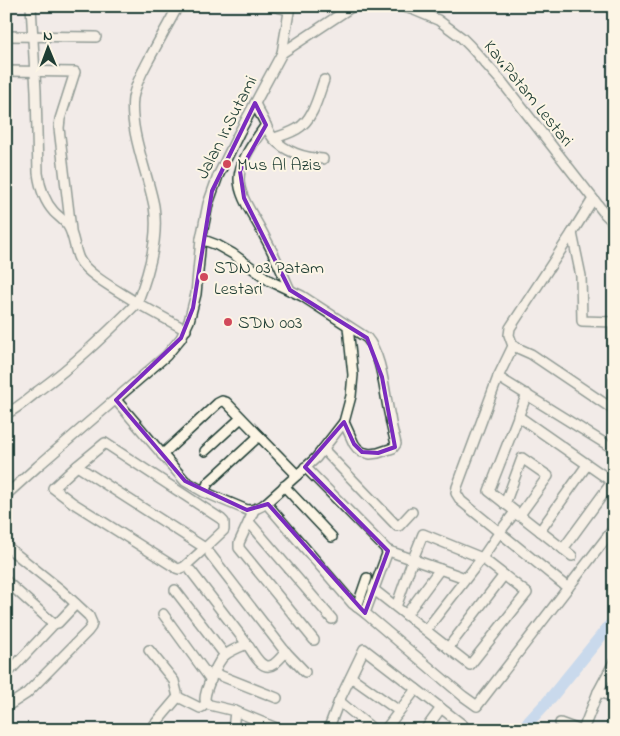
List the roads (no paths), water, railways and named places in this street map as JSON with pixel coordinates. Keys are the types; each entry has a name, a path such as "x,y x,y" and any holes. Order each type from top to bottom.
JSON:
{"street":[{"path":"31,6 38,173 48,204 71,231"},
{"path":"6,414 59,376 137,303 150,264 155,220 134,124 133,98 141,75 178,6"},
{"path":"272,6 289,8 282,53"},
{"name":"Jalan Ir.Sutami","path":"6,495 175,347 186,330 193,308 201,239 208,204 218,176 239,133 282,53 352,6"},
{"name":"Kav.Patam Lestari","path":"401,6 438,20 456,32 470,46 502,82 593,199 614,223"},
{"path":"6,36 96,37"},
{"path":"6,71 75,72 59,128 71,231 82,264 94,275 137,303 186,330"},
{"path":"274,138 296,130 305,122 316,103 324,80"},
{"path":"255,103 274,138 284,148 313,159 322,159"},
{"path":"266,125 250,148 243,164 239,178 240,185 244,198 290,290"},
{"path":"593,199 510,328 509,335 513,346 530,354 613,409"},
{"path":"572,233 581,276 582,320 614,322 614,344"},
{"path":"201,239 233,254 277,286 290,290 310,301 372,343 382,377 396,445 378,454 362,452 354,444 344,422"},
{"path":"116,400 185,481 204,492 240,507 254,510 261,507 305,468 344,422 354,375 348,327"},
{"path":"513,346 498,377 456,493 461,501 568,588"},
{"path":"498,377 614,449"},
{"path":"613,409 614,379"},
{"path":"527,394 489,491 572,556"},
{"path":"162,455 222,401 226,402 297,475"},
{"path":"518,416 613,482 563,549"},
{"path":"204,451 241,418"},
{"path":"204,492 208,483 259,436"},
{"path":"106,443 224,522 224,530 208,551 184,567 176,568 53,488 106,443"},
{"path":"323,449 397,526 412,512"},
{"path":"426,630 482,558 499,532 517,514 548,476 522,458 505,504"},
{"path":"540,531 587,465"},
{"path":"77,466 208,551 286,652 306,672"},
{"path":"305,468 386,550 465,578"},
{"path":"284,486 332,537"},
{"path":"266,502 357,607 477,706 614,528"},
{"path":"254,510 239,543 240,551 314,640"},
{"path":"249,522 332,619"},
{"path":"373,590 470,665 527,593 482,558 423,534 396,607"},
{"path":"6,546 49,579 91,620 91,627 55,666 26,694 6,707"},
{"path":"364,613 388,551 386,550"},
{"path":"406,615 440,569"},
{"path":"190,572 264,666 273,665 286,652"},
{"path":"448,648 504,575"},
{"path":"357,607 367,578"},
{"path":"6,582 54,624"},
{"path":"175,590 225,655"},
{"path":"6,675 54,624 58,623 76,604"},
{"path":"162,614 212,677 277,698"},
{"path":"247,644 225,655 220,660 212,677 205,700 210,705 235,711 281,730"},
{"path":"328,730 339,701 364,649 463,725 460,730"},
{"path":"149,650 174,681 178,696 200,708 207,703"},
{"path":"560,724 581,730 614,662"},
{"path":"351,677 399,711"},
{"path":"385,730 416,689"},
{"path":"598,692 614,697"},
{"path":"150,730 178,696"},
{"path":"339,701 374,730"},
{"path":"425,730 441,708"},
{"path":"232,730 235,711"}],"waterway":[{"path":"521,730 549,700 614,620"}],"place":[{"name":"Mus Al Azis","path":"227,164"},
{"name":"SDN 03 Patam Lestari","path":"204,277"},
{"name":"SDN 003","path":"228,322"}]}
